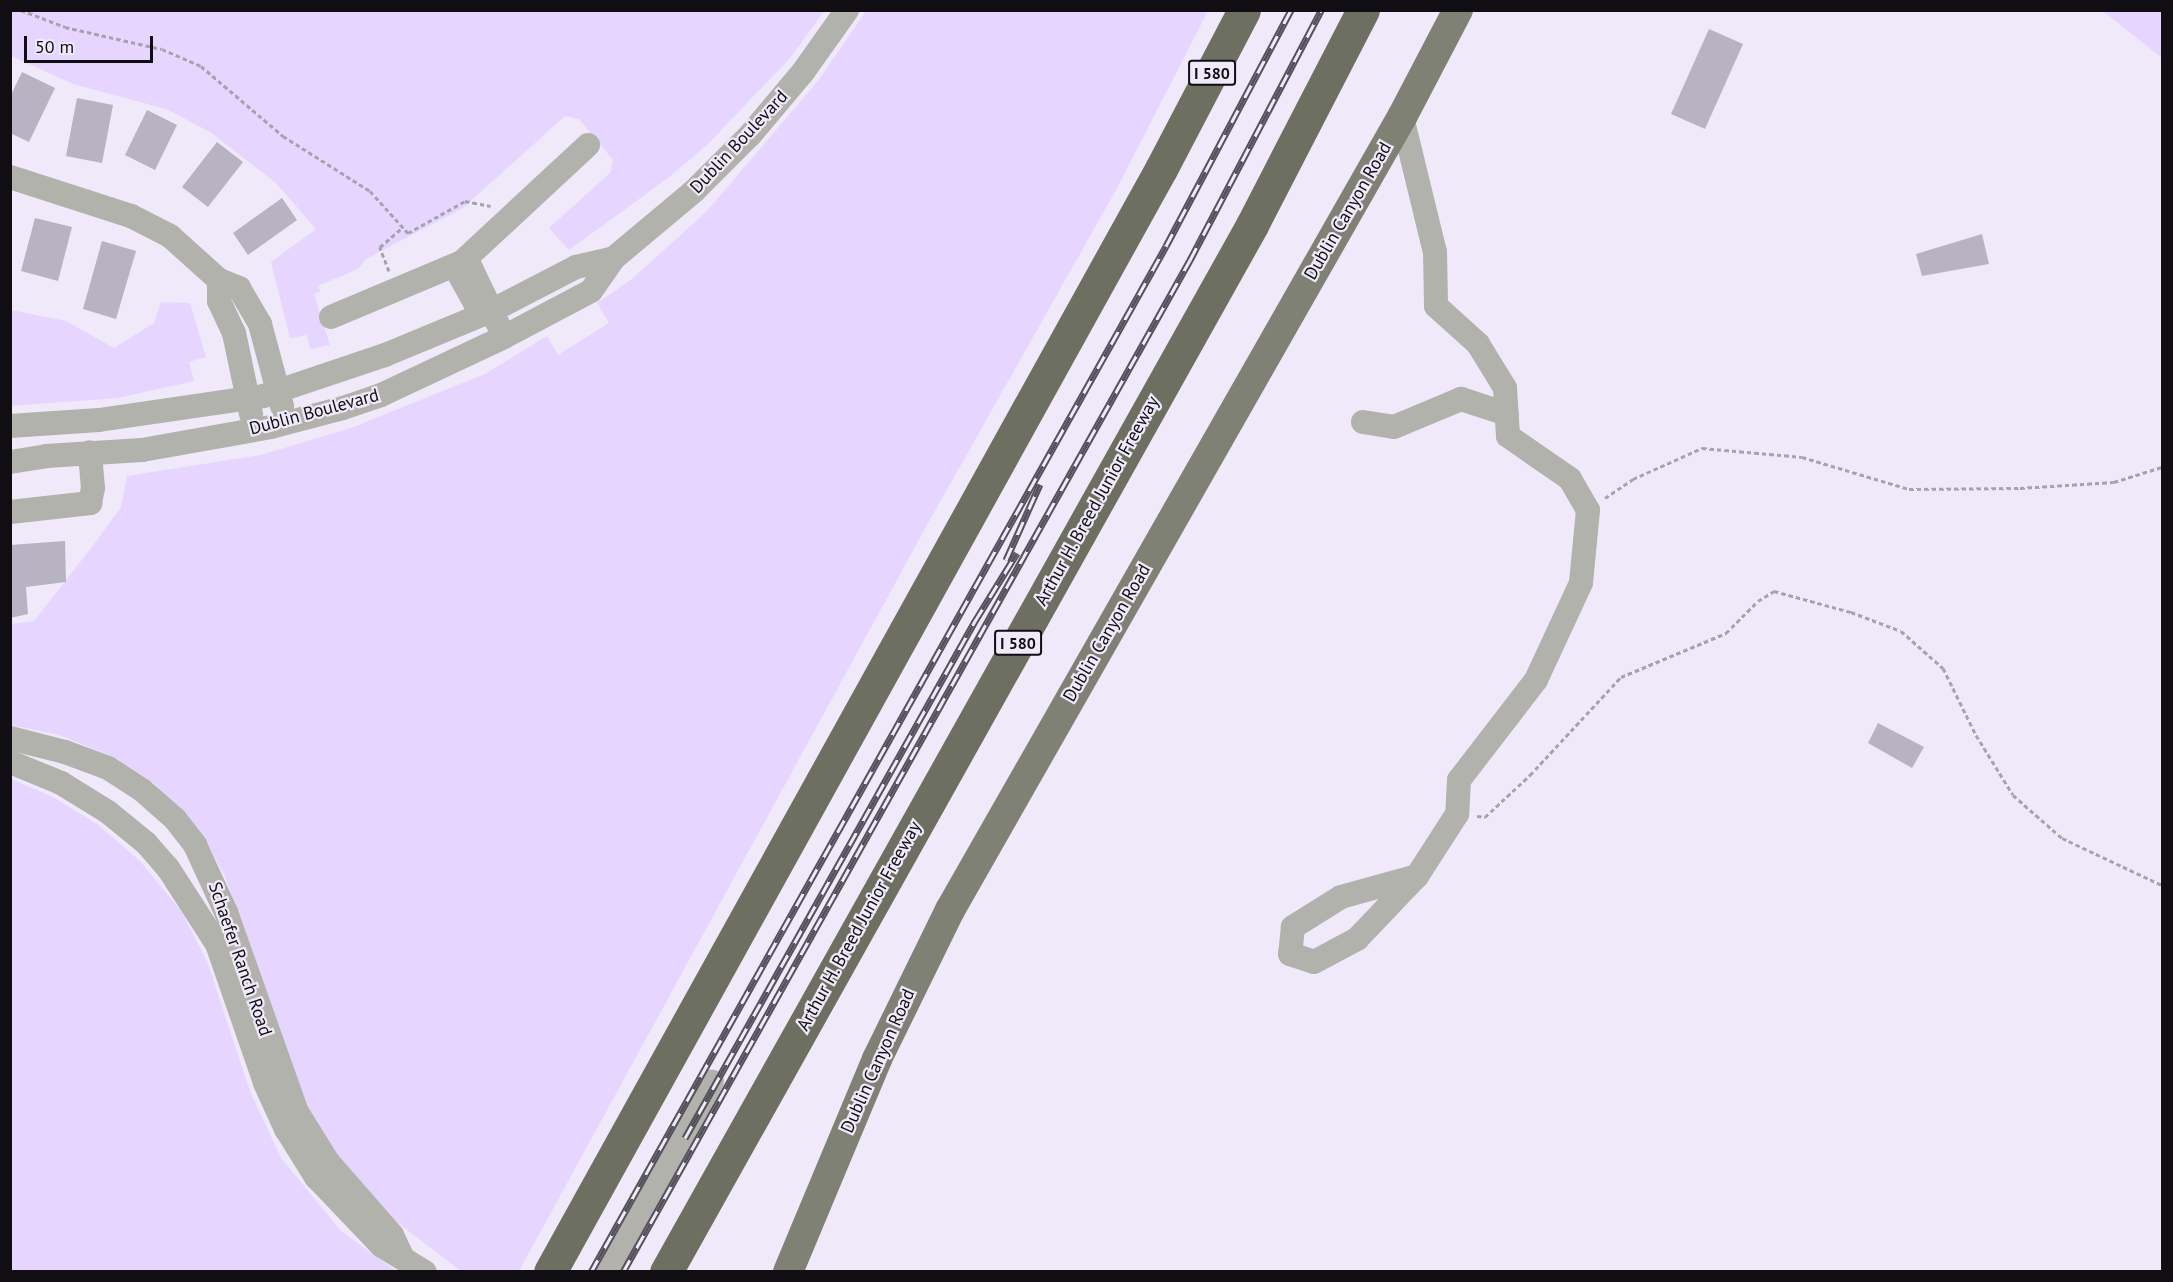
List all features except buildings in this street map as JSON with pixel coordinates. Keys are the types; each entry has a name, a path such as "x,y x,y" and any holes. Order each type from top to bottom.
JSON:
{"highway":[{"name":"I 580","path":"550,1272 1150,189 1244,10"},
{"name":"Arthur H. Breed Junior Freeway","path":"666,1272 1252,225 1363,10"}],"main road":[{"name":"Dublin Canyon Road","path":"788,1272 877,1059 950,910 1402,117 1458,10"}],"street":[{"name":"Dublin Boulevard","path":"10,462 90,452 142,450 286,423 381,395 504,337 591,291 614,258 731,155 797,79 847,10"},
{"path":"1402,117 1435,252 1436,306 1478,344 1505,388 1508,436 1570,479 1588,510 1581,583 1536,680 1459,780 1457,814 1416,876 1357,939 1314,962 1290,954 1293,927 1341,897 1416,876"},
{"path":"331,317 462,262 519,212 588,145"},
{"path":"10,177 131,216 170,236 219,280 239,288 260,324 286,423"},
{"name":"Dublin Boulevard","path":"10,426 99,420 248,398 278,391 343,370 491,311 576,267 614,258"},
{"path":"462,262 460,276 475,303 491,311 504,337"},
{"path":"219,280 219,301 234,333 255,430"},
{"path":"1363,422 1394,427 1461,399 1507,414"},
{"path":"10,512 90,503 93,495 90,452"},
{"name":"Schaefer Ranch Road","path":"10,738 65,752 108,768 142,790 175,819 195,845 226,912 274,1056 297,1112 328,1162 392,1235 402,1256"},
{"name":"Schaefer Ranch Road","path":"10,762 60,783 108,812 146,843 168,868 194,903 217,944 265,1083 286,1129 316,1177 345,1212 382,1246 425,1272"},
{"path":"608,1272 713,1082"}],"path":[{"path":"21,10 65,27 162,49 201,66 283,136 370,191 408,233 465,201 519,212"},
{"path":"396,289 380,247 403,227"},
{"path":"1588,510 1633,479 1702,448 1802,457 1909,489 2020,488 2114,482 2163,467"},
{"path":"1457,814 1485,817 1530,775 1621,677 1726,633 1758,601 1774,591 1851,612 1901,632 1943,669 1976,735 2013,795 2062,837 2163,885"}],"shaded area":[{"path":"11,11 824,11 791,57 707,145 668,178 569,250 549,228 610,173 613,160 579,119 565,116 463,208 366,259 358,269 318,286 320,291 314,294 330,345 310,349 307,335 290,338 271,262 316,229 276,183 210,132 166,109 73,84 11,56"},
{"path":"866,11 1208,11 1116,190 927,525 519,1271 461,1271 377,1207 343,1166 317,1125 287,1062 225,876 196,826 154,783 111,756 59,735 11,725 11,624 34,621 121,507 127,476 261,455 351,428 485,374 547,336 558,355 609,323 597,303 632,279 707,211 818,81"},
{"path":"2103,11 2162,11 2162,58"},
{"path":"161,302 190,303 206,357 189,362 194,381 118,398 11,406 11,310 66,321 114,348 154,323"},
{"path":"11,779 51,796 97,824 140,861 181,911 207,961 250,1091 281,1158 341,1231 396,1271 11,1271"}],"railway":[{"path":"591,1272 1166,246 1291,10"},
{"path":"623,1272 1190,260 1321,10"},
{"path":"1006,560 1040,484"},
{"path":"685,1138 975,621 1017,553"}]}
